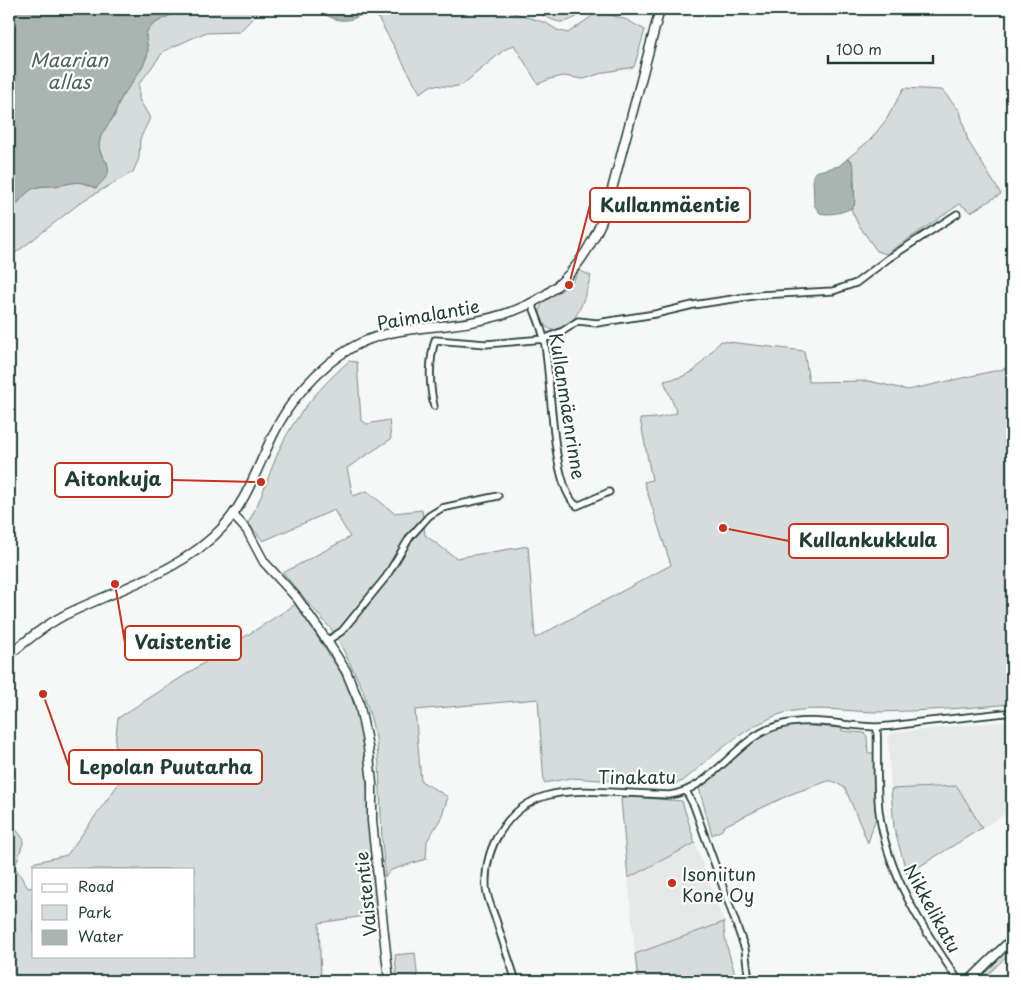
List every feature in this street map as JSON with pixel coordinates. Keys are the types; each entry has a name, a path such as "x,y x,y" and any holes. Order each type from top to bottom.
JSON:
{"street":[{"name":"Paimalantie","path":"9,655 33,635 62,617 164,570 196,551 221,529 252,484 274,434 287,411 312,381 341,354 364,342 386,334 496,318 512,313 532,304 552,291 568,277 581,260 600,228 607,208 660,9"},
{"path":"434,406 430,376 431,354 435,340 486,344 544,339 563,331 578,321 597,323 760,295 833,291 856,283 889,258 957,214"},
{"name":"Kullanmäenrinne","path":"532,304 544,339 558,459 567,493 573,503 578,506 608,492"},
{"path":"327,641 342,631 386,576 410,537 433,512 442,508 498,496"},
{"name":"Vaistentie","path":"232,515 247,530 264,562 298,598 346,671 359,702 365,726 372,783 372,821 389,981"},
{"name":"Tinakatu","path":"516,981 488,897 486,887 487,867 496,838 508,822 531,802 558,792 577,790 669,795 686,791 701,782 750,740 775,726 805,721 877,727 1005,712 1012,713"},
{"name":"Nikkelikatu","path":"877,727 879,809 888,854 898,880 910,903 959,981"},
{"path":"686,791 694,806 745,948 749,981"},
{"path":"969,981 1012,939"}],"shaded area":[{"path":"1007,721 1012,724 1012,810 982,828 957,786 891,789 888,738 891,733"},
{"path":"695,843 724,922 635,954 628,878"}],"green space":[{"path":"197,9 215,12 226,9 262,9 239,32 204,33 164,51 139,84 139,99 150,118 140,139 139,158 133,172 84,200 9,258 9,214 30,190 75,182 96,188 108,163 102,156 100,139 147,56 146,36 149,29 164,18 184,11"},
{"path":"375,9 523,9 511,12 546,23 557,30 568,33 599,11 627,20 645,30 634,67 605,72 584,79 563,76 538,84 514,45 504,50 462,85 452,87 432,85 420,93 377,16"},
{"path":"523,9 588,9 568,21 560,22 534,11"},
{"path":"904,88 942,90 960,111 968,141 1001,194 971,212 960,204 886,254 877,251 858,224 851,209 854,206 854,175 851,160 847,159 871,139 886,120"},
{"path":"579,270 591,276 578,312 565,327 559,330 550,329 542,321 541,306 546,299 570,284"},
{"path":"721,341 804,351 809,382 869,381 908,390 1012,367 1012,704 896,712 811,709 785,713 773,717 749,730 726,745 683,781 672,785 571,778 544,783 538,699 415,710 421,781 448,797 441,818 427,841 426,859 391,870 385,877 376,738 363,690 336,635 283,573 350,537 334,510 263,541 248,523 280,448 301,412 349,361 357,362 361,420 367,424 389,420 391,439 347,468 353,496 367,491 394,513 422,510 425,535 456,558 528,546 535,638 671,565 644,482 652,480 640,419 657,418 677,413 664,381 681,377 694,371"},
{"path":"296,604 346,681 360,723 366,764 369,821 378,914 319,923 321,981 9,981 9,820 24,840 15,867 28,888 32,887 32,958 195,958 195,868 35,868 32,863 67,855 127,772 115,744 118,718"},
{"path":"798,725 841,728 842,731 864,733 867,736 868,753 874,753 878,811 868,843 845,788 833,781 791,794 724,826 722,830 712,835 699,788 732,758 756,740 783,728"},
{"path":"957,786 982,828 907,874 894,828 891,789"},
{"path":"632,797 682,801 695,843 628,878 621,799"},
{"path":"724,922 725,937 736,981 638,981 635,954"},
{"path":"1012,945 1012,951 981,981 975,981"},
{"path":"415,953 418,981 397,981 395,955"}],"water":[{"name":"Maarian allas","path":"9,9 197,9 177,13 149,28 146,36 148,52 145,62 121,98 113,117 100,139 99,147 107,163 108,173 96,188 75,182 54,186 41,186 30,190 9,214"},
{"name":"Maarian allas","path":"197,9 226,9 215,12"},
{"path":"318,9 369,9 350,20 337,20"},
{"path":"847,159 851,160 854,168 854,206 838,213 820,213 814,205 813,176 815,172 839,166"}],"place":[{"name":"Kullanmäentie","path":"569,285"},
{"name":"Aitonkuja","path":"261,482"},
{"name":"Kullankukkula","path":"723,528"},
{"name":"Vaistentie","path":"115,584"},
{"name":"Lepolan Puutarha","path":"43,694"},
{"name":"Isoniitun Kone Oy","path":"672,883"}]}
